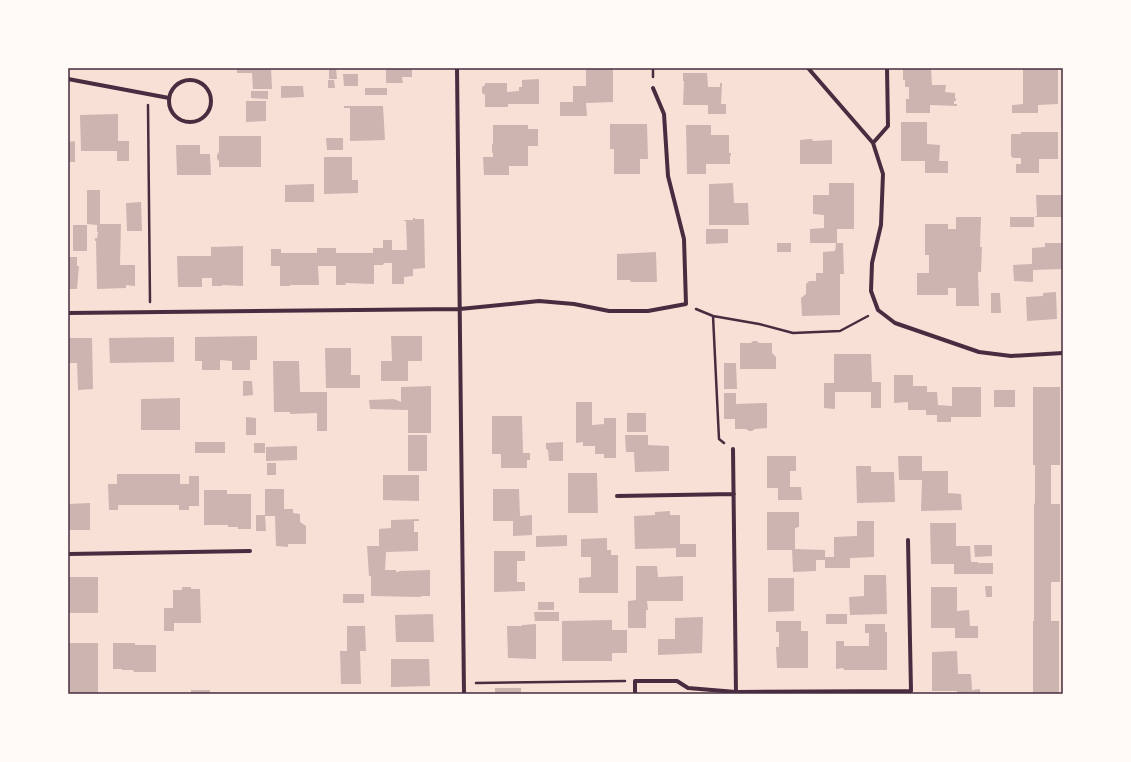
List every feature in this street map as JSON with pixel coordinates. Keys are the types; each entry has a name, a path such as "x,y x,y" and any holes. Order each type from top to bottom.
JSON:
{"street":[{"path":"457,68 464,694"},
{"path":"808,68 873,143 883,174 881,224 872,263 871,291 878,310 895,323 979,352 1011,356 1063,353"},
{"path":"873,143 888,126 887,68"},
{"path":"68,79 169,98"},
{"path":"184,80 199,81 207,88 211,97 209,110 201,119 189,122 178,118 170,108 169,98 173,87 184,80"},
{"path":"68,313 460,309 539,302 574,304 609,311 648,311 686,304 684,239 668,176 664,114 653,88"},
{"path":"733,449 736,693"},
{"path":"617,496 734,494"},
{"path":"635,694 635,681 677,681 688,688 736,693 911,691 908,540"},
{"path":"68,554 250,551"}],"path":[{"path":"147,94 150,313"},
{"path":"686,304 713,316 759,324 793,333 840,331 878,310"},
{"path":"713,316 719,439 733,449"},
{"path":"464,684 635,681"}],"building":[{"path":"237,68 271,68 272,89 253,89 252,73 237,73"},
{"path":"329,68 336,68 337,79 329,79"},
{"path":"386,68 412,68 412,77 402,77 403,83 386,83"},
{"path":"586,68 613,68 613,102 586,103 587,116 560,116 560,102 573,102 573,86 586,86"},
{"path":"903,68 931,68 932,85 946,85 945,92 955,93 956,101 954,101 954,104 957,104 957,106 930,105 930,113 906,113 906,99 909,99 909,87 905,87 905,80 903,80"},
{"path":"1023,68 1058,68 1058,104 1038,105 1038,113 1012,113 1012,105 1023,104"},
{"path":"683,73 707,73 708,87 720,87 720,83 722,83 721,104 726,104 726,114 708,114 708,105 683,105"},
{"path":"343,74 358,74 358,86 344,86"},
{"path":"539,79 539,104 508,104 508,107 485,107 485,95 482,93 482,87 485,83 507,83 507,92 519,91 519,87 522,87 522,80"},
{"path":"328,80 334,80 335,88 328,88"},
{"path":"281,86 303,86 304,97 281,98"},
{"path":"365,88 387,88 387,95 365,95"},
{"path":"251,91 268,91 268,99 251,98"},
{"path":"246,101 266,101 266,121 246,122"},
{"path":"344,106 383,106 385,140 350,141 350,108 344,108"},
{"path":"118,114 118,141 129,141 129,161 117,161 117,151 81,151 80,115"},
{"path":"901,122 927,122 927,144 940,145 939,161 948,161 948,173 925,173 925,161 901,161"},
{"path":"610,124 647,124 648,159 640,159 640,174 614,174 614,149 610,149"},
{"path":"493,125 528,125 528,129 538,129 538,146 528,146 528,166 509,166 509,175 484,175 483,157 493,157"},
{"path":"686,125 711,125 711,135 729,135 729,153 731,153 730,164 706,164 706,174 687,174"},
{"path":"1021,132 1058,132 1058,159 1039,159 1039,173 1016,173 1016,164 1021,164 1021,158 1013,158 1011,156 1011,134 1021,134"},
{"path":"219,136 261,136 261,167 219,167 217,155 219,152"},
{"path":"326,138 343,138 343,150 327,150"},
{"path":"812,139 813,141 832,140 832,164 800,164 800,140"},
{"path":"75,141 75,162 68,162 68,142"},
{"path":"176,145 200,145 200,154 210,154 211,175 177,175"},
{"path":"324,157 352,157 352,180 358,180 358,193 324,194"},
{"path":"733,183 734,203 748,203 749,225 709,225 709,184"},
{"path":"829,183 854,183 854,229 837,229 837,243 843,243 844,274 840,274 840,315 802,316 801,298 806,294 806,284 809,281 816,281 816,273 823,273 823,252 835,251 836,243 810,243 810,229 824,228 824,215 813,214 813,195 829,195"},
{"path":"314,184 314,202 285,202 285,185"},
{"path":"87,190 100,190 100,224 121,224 120,265 135,265 135,286 126,285 126,288 97,289 95,238 97,238 98,232 97,225 87,224"},
{"path":"1036,195 1063,195 1063,217 1034,217 1037,216"},
{"path":"141,202 142,231 127,231 126,203"},
{"path":"956,217 981,217 981,272 978,272 979,306 956,306 956,288 948,288 948,295 917,295 917,273 929,273 929,255 925,255 925,224 948,224 948,229 956,229"},
{"path":"1010,217 1034,217 1034,227 1010,227"},
{"path":"413,218 424,219 425,268 413,269 413,276 404,277 404,284 392,284 392,263 374,265 374,284 345,283 346,285 336,285 336,266 318,266 319,285 280,286 280,266 271,266 271,249 281,249 281,253 317,253 317,248 336,248 336,253 373,253 373,248 383,248 383,240 392,240 392,250 407,250 406,221 404,220 413,220"},
{"path":"73,225 87,225 87,251 73,251"},
{"path":"706,229 728,229 728,243 706,244"},
{"path":"777,243 791,243 791,252 777,252"},
{"path":"1045,243 1063,243 1063,269 1033,270 1033,282 1014,281 1013,265 1032,264 1032,248 1045,247"},
{"path":"243,246 243,286 212,286 212,278 202,278 202,287 178,287 177,256 211,256 211,247"},
{"path":"656,252 657,282 631,282 630,280 617,280 617,254"},
{"path":"68,257 77,257 77,266 79,266 77,289 68,289"},
{"path":"1056,292 1057,319 1027,321 1026,297 1043,296 1043,293"},
{"path":"991,293 1000,293 1001,313 991,313"},
{"path":"257,336 257,360 250,360 250,370 232,370 232,361 220,360 220,370 202,370 202,361 195,361 195,337"},
{"path":"391,336 422,336 422,361 408,361 408,381 381,381 381,361 392,361"},
{"path":"174,337 174,362 110,363 109,338"},
{"path":"68,338 92,338 93,389 78,390 77,363 69,363"},
{"path":"753,341 757,341 759,343 772,343 772,353 776,357 776,369 740,369 740,343 751,343"},
{"path":"325,348 351,348 351,375 360,375 360,388 326,388"},
{"path":"834,354 871,354 872,382 881,382 881,408 871,408 871,392 835,392 835,409 824,408 824,383 834,383"},
{"path":"273,361 299,361 300,392 327,392 327,431 317,431 317,413 290,414 290,412 274,412"},
{"path":"724,363 736,363 737,389 724,389"},
{"path":"894,375 913,375 913,386 927,386 927,392 937,392 938,405 952,406 952,387 981,387 981,417 951,417 951,422 937,422 937,415 926,415 926,410 908,410 908,402 894,403"},
{"path":"243,381 252,381 253,395 243,396"},
{"path":"431,386 431,433 408,433 408,410 370,409 369,400 394,399 401,402 401,387"},
{"path":"1033,387 1060,387 1060,465 1051,465 1051,504 1060,504 1060,582 1051,582 1051,621 1059,621 1059,694 1033,694 1035,465 1033,465"},
{"path":"994,390 1015,390 1015,407 994,407"},
{"path":"724,393 736,393 736,404 767,403 767,428 755,429 752,431 746,429 735,429 735,419 724,419"},
{"path":"180,398 180,430 141,430 141,399"},
{"path":"576,402 592,402 592,425 604,424 604,418 616,418 616,458 604,458 604,454 595,454 595,446 583,446 583,442 576,443"},
{"path":"627,413 646,413 646,432 627,432"},
{"path":"492,416 522,416 523,453 530,453 530,460 527,460 527,468 501,468 501,454 492,454"},
{"path":"246,417 256,418 256,435 246,435"},
{"path":"408,435 427,435 427,471 408,471"},
{"path":"625,435 648,435 648,445 669,446 669,471 635,472 634,452 626,452"},
{"path":"195,442 225,442 225,453 195,453"},
{"path":"563,442 563,461 549,461 546,443"},
{"path":"254,443 265,443 265,453 254,453"},
{"path":"297,446 297,460 266,461 266,447"},
{"path":"767,456 796,456 796,471 790,471 790,487 801,487 802,500 778,500 778,488 767,488"},
{"path":"898,456 922,456 922,471 948,471 948,493 961,494 962,510 921,511 922,480 899,480"},
{"path":"267,463 276,463 276,475 267,475"},
{"path":"856,466 871,466 871,472 894,472 895,502 857,503"},
{"path":"568,473 597,473 598,513 568,513"},
{"path":"117,474 180,474 180,484 189,484 189,476 199,476 199,506 189,506 189,510 179,510 179,505 118,505 118,510 109,510 108,484 117,484"},
{"path":"383,475 419,475 419,501 383,500"},
{"path":"265,489 284,489 284,509 293,509 293,513 300,514 300,522 306,526 306,544 288,544 288,547 276,546 275,516 265,516"},
{"path":"493,489 519,489 520,516 532,515 532,535 513,536 513,521 493,521"},
{"path":"204,490 227,490 227,494 251,494 251,529 238,529 238,527 228,527 228,525 204,525"},
{"path":"90,503 90,530 68,530 68,504"},
{"path":"670,511 670,515 680,515 680,544 696,544 696,557 676,557 676,548 635,549 634,516 655,515 655,512"},
{"path":"767,512 799,512 799,527 795,528 795,549 825,550 825,557 834,557 834,537 857,536 857,521 874,521 874,557 850,558 850,568 825,568 825,560 816,560 816,571 793,572 792,550 767,550"},
{"path":"256,515 265,515 266,531 256,531"},
{"path":"419,519 419,521 414,521 414,532 418,532 418,551 386,552 385,570 396,570 396,572 399,572 430,570 430,596 371,596 371,576 369,576 367,546 379,546 379,529 391,528 391,520"},
{"path":"930,523 956,523 956,546 970,546 971,562 993,563 993,574 954,574 954,564 931,564"},
{"path":"567,535 567,546 536,547 536,536"},
{"path":"607,538 607,550 611,550 611,555 618,555 618,593 579,593 579,578 591,577 591,557 581,557 581,539"},
{"path":"974,545 992,545 992,556 975,557"},
{"path":"494,551 525,551 525,561 517,561 517,582 525,582 525,591 494,592"},
{"path":"636,566 657,566 658,577 683,576 683,601 647,601 648,610 646,610 646,628 628,628 628,601 636,600"},
{"path":"864,575 886,575 887,614 850,615 849,597 864,596"},
{"path":"68,577 98,577 98,613 68,613"},
{"path":"768,578 794,578 794,611 768,612"},
{"path":"985,586 992,586 992,597 986,597"},
{"path":"182,587 200,589 201,623 174,623 174,631 164,631 164,608 173,608 173,590 182,590"},
{"path":"931,587 957,587 957,611 969,610 970,626 978,626 978,638 955,638 955,628 931,628"},
{"path":"343,594 364,594 364,603 343,603"},
{"path":"538,602 554,602 554,610 538,610"},
{"path":"534,612 559,612 559,621 535,621"},
{"path":"433,614 434,642 396,642 395,615"},
{"path":"826,614 847,614 847,624 826,624"},
{"path":"703,617 702,653 658,655 658,639 675,639 675,618"},
{"path":"612,620 612,630 627,630 627,653 612,653 612,661 562,661 562,621"},
{"path":"776,621 801,621 801,631 808,631 808,668 777,668 776,647 779,647 779,632 776,632"},
{"path":"536,624 536,659 508,658 507,626"},
{"path":"865,624 885,624 885,632 887,632 887,670 836,669 836,641 844,641 844,646 869,646 869,633 865,633"},
{"path":"347,626 365,626 366,651 360,651 361,684 341,684 340,651 347,651"},
{"path":"68,643 98,643 98,694 68,694"},
{"path":"113,643 156,645 156,672 134,672 133,670 113,669"},
{"path":"957,651 958,674 971,674 972,690 980,689 980,694 957,694 957,691 932,691 932,652"},
{"path":"391,659 429,659 430,686 391,687"},
{"path":"495,688 521,688 521,694 495,694"},
{"path":"191,690 210,690 210,694 191,694"}]}
